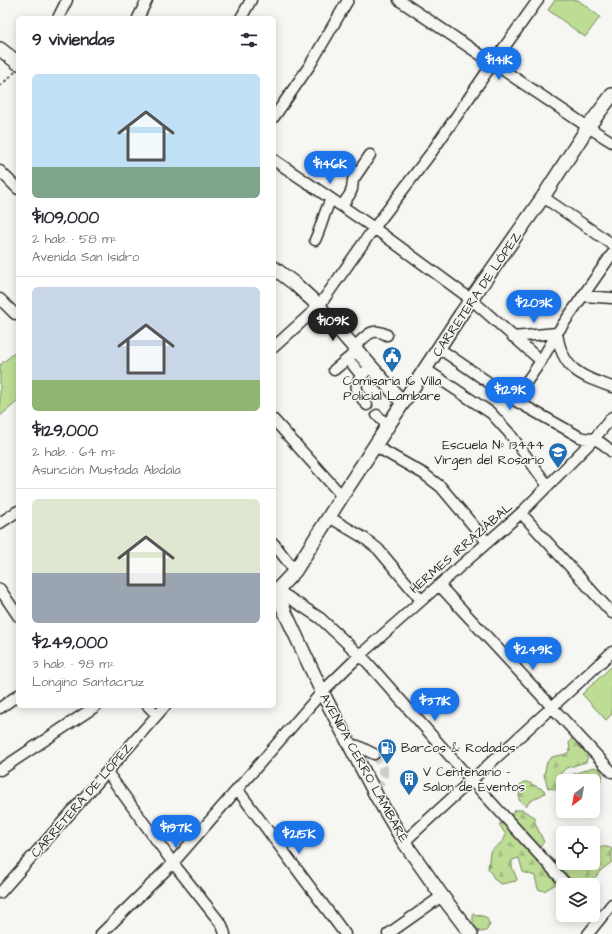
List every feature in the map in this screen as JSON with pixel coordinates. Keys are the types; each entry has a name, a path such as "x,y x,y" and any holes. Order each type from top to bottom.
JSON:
{"main road":[{"path":"0,49 16,61"},
{"name":"CARRETERA DE LÓPEZ","path":"276,590 295,571 342,496 425,369 440,349 461,314 543,197 588,127 612,95"},
{"path":"276,270 319,306 366,371 403,403"},
{"name":"AVENIDA CERRO LAMBARÉ","path":"276,593 322,692 350,745 376,788 404,842 471,934"}],"street":[{"path":"59,16 67,0"},
{"path":"139,16 147,0"},
{"path":"242,16 251,0"},
{"path":"276,114 310,65 348,0"},
{"path":"399,0 612,142"},
{"path":"276,344 319,306 374,228 431,153 538,0"},
{"path":"342,206 352,190 352,180 370,156"},
{"path":"276,161 374,228 472,300 540,361"},
{"path":"0,171 16,187"},
{"path":"543,197 612,244"},
{"path":"315,240 331,199"},
{"path":"514,400 612,254"},
{"path":"583,296 612,298"},
{"path":"0,299 15,314"},
{"path":"334,370 353,352 367,335 377,331 387,335"},
{"path":"513,337 558,333"},
{"path":"558,333 559,345 563,356 572,368 592,380 612,387"},
{"path":"440,349 514,400 580,437 585,439 594,439 605,445 612,452"},
{"path":"425,369 490,413 510,434 548,486"},
{"path":"366,371 357,382 356,389 368,405"},
{"path":"377,415 388,426"},
{"name":"HERMES IRRAZÁBAL","path":"101,934 173,863 322,692 360,655 421,600 521,513 594,439 612,417"},
{"path":"276,422 342,496"},
{"path":"376,446 428,477 441,488 487,542"},
{"path":"0,524 16,512"},
{"path":"521,513 612,613"},
{"path":"329,517 364,538 378,549 421,600"},
{"path":"276,547 295,571"},
{"path":"439,585 612,772"},
{"path":"0,589 16,613"},
{"path":"276,592 320,618 367,662 471,780 561,878"},
{"path":"404,842 612,652"},
{"path":"0,708 16,696"},
{"path":"0,770 93,708"},
{"path":"150,708 157,715"},
{"name":"CARRETERA DE LÓPEZ","path":"0,893 163,708"},
{"path":"350,745 358,746 374,754"},
{"path":"107,772 173,863 222,924 225,934"},
{"path":"237,789 344,934"},
{"path":"388,934 442,896"},
{"path":"600,914 612,904"},
{"path":"588,934 594,922"}],"path":[{"path":"0,86 16,70"}],"green space":[{"path":"555,0 578,0 600,17 585,37 548,10"},
{"path":"16,352 16,403 0,416 0,365"},
{"path":"612,666 612,714 606,720 582,694"},
{"path":"572,738 579,738 584,742 588,756 586,762 566,768 561,774 556,774 556,789 548,788 544,775 547,762 552,757 566,754 570,750 569,743"},
{"path":"593,767 600,769 603,776 600,782 600,774 574,774"},
{"path":"524,782 544,790 545,793 529,802 526,806 519,800 520,785"},
{"path":"515,810 522,810 535,817 535,823 544,842 540,846 534,846 533,852 552,861 556,861 556,870 600,870 600,848 605,847 612,849 612,862 601,870 595,878 556,878 556,884 544,891 538,889 535,876 523,872 519,858 512,860 512,867 517,879 516,881 501,884 495,880 488,868 490,852 503,841 506,835 499,824 506,822 519,826 511,815"},
{"path":"473,914 486,917 490,925 486,931 480,932 473,924"}],"tunnel":[{"path":"374,754 383,769 383,776 378,785"}],"place":[{"name":"Comisaría 16 Villa Policial Lambare","path":"392,373"},
{"name":"Escuela Nº 13444 Virgen del Rosario","path":"558,469"},
{"name":"Barcos & Rodados","path":"387,765"},
{"name":"V Centenario - Salon de Eventos","path":"409,796"}]}
